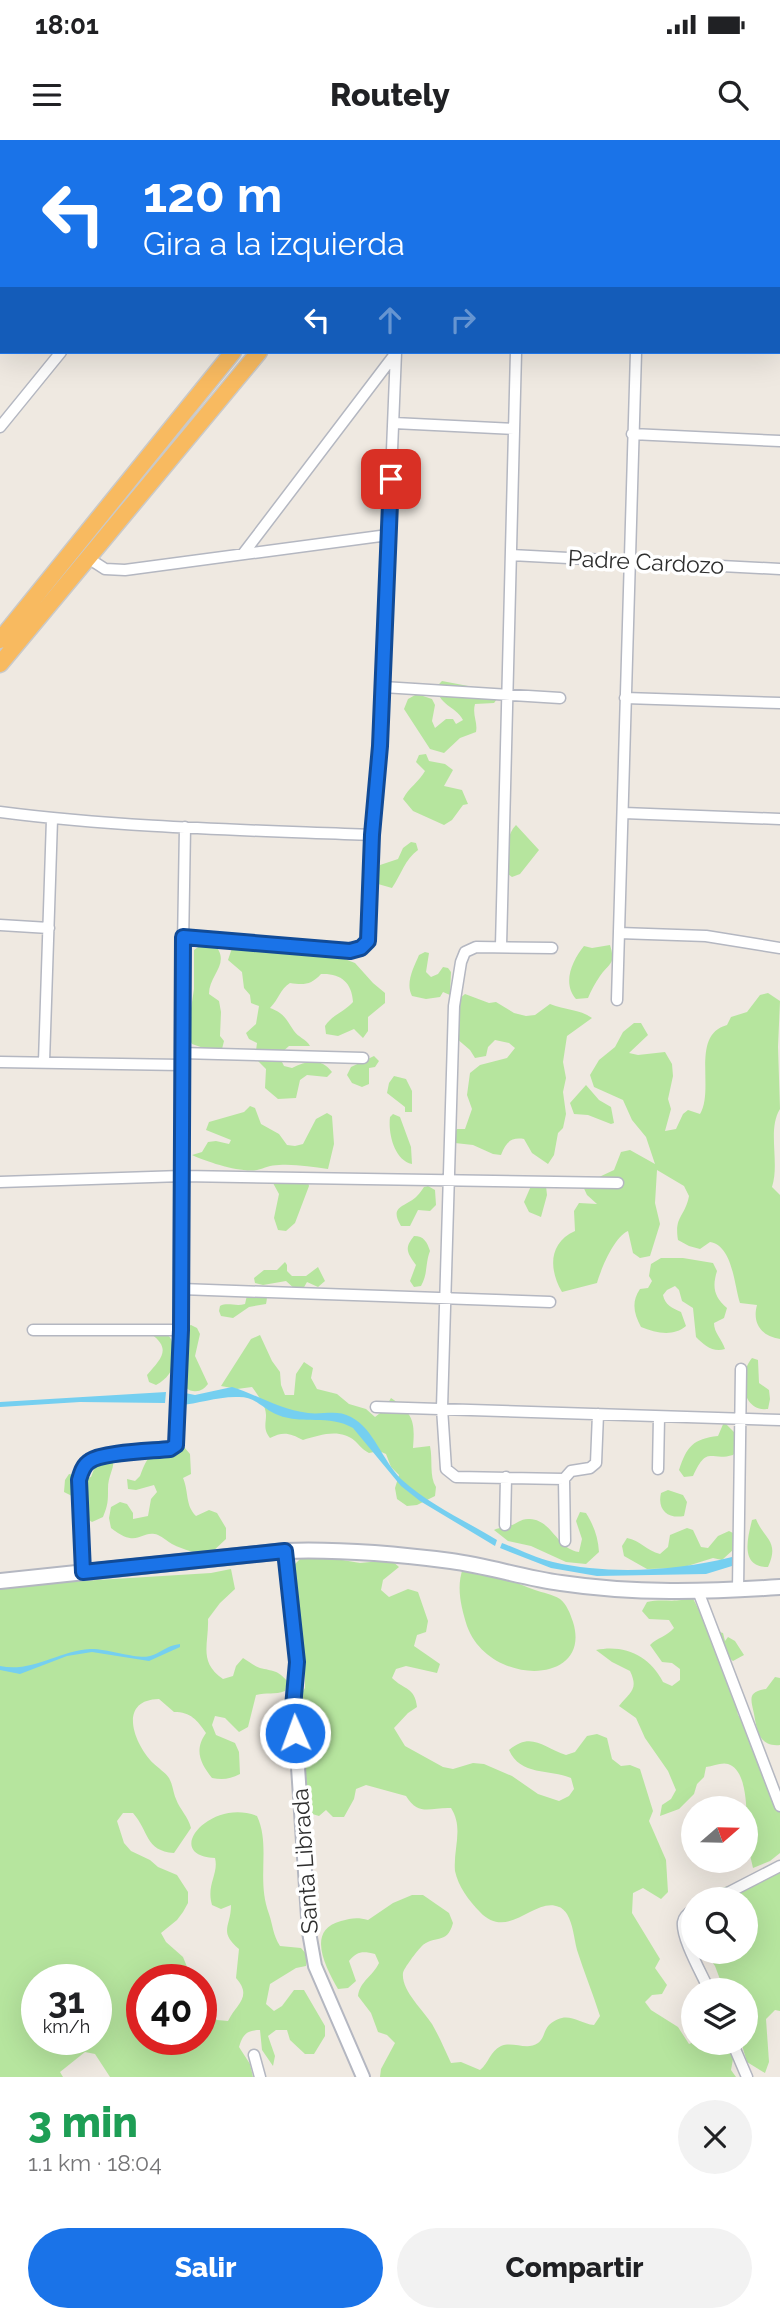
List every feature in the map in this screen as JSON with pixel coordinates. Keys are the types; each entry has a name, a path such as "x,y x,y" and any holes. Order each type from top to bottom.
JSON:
{"highway":[{"path":"0,640 231,354"},
{"path":"0,664 257,354"}],"main road":[{"path":"0,1581 285,1551 357,1552 452,1561 559,1583 622,1591 780,1587"}],"street":[{"path":"0,426 59,354"},
{"path":"243,554 395,354"},
{"path":"183,937 350,951 361,948 368,941 372,835 383,687 396,354"},
{"path":"501,946 516,354"},
{"path":"617,1000 636,354"},
{"path":"394,423 514,429"},
{"path":"632,434 780,441"},
{"path":"88,558 105,569 125,570 388,535"},
{"name":"Padre Cardozo","path":"512,555 780,569"},
{"path":"383,687 560,698"},
{"path":"625,698 780,702"},
{"path":"0,812 52,819 372,835"},
{"path":"624,813 780,819"},
{"path":"44,1062 52,819"},
{"path":"83,1572 79,1480 88,1461 99,1456 176,1445 181,1330 181,1053 185,827"},
{"path":"0,925 49,928"},
{"path":"619,933 706,936 780,948"},
{"path":"552,948 476,947 465,952 461,962 454,1006 442,1408 446,1469 450,1474 456,1477 565,1479"},
{"path":"181,1053 363,1058"},
{"path":"0,1062 181,1065"},
{"path":"0,1182 182,1176 618,1183"},
{"path":"181,1289 550,1302"},
{"path":"33,1330 181,1330"},
{"path":"738,1590 741,1369"},
{"path":"376,1407 780,1420"},
{"path":"565,1541 565,1479 571,1471 590,1468 596,1463 598,1415"},
{"path":"658,1469 659,1416"},
{"path":"505,1525 506,1477"},
{"name":"Santa Librada","path":"285,1551 297,1662 293,1707 309,1931 315,1966 363,2077"},
{"path":"698,1591 780,1806"},
{"path":"739,1887 780,1866"},
{"path":"254,2054 260,2077"},
{"path":"738,2055 747,2077"}],"green space":[{"path":"442,681 489,690 497,699 494,703 475,704 476,732 460,738 444,753 430,749 404,709 408,699 417,694 432,699 435,705 432,721 435,728 446,719 453,719 456,724 463,720 440,698 437,686"},
{"path":"426,754 429,761 445,764 453,770 444,786 462,790 468,804 463,805 452,820 444,825 413,811 403,799 425,771 416,762 419,755"},
{"path":"516,825 539,850 520,874 512,877 508,874 507,848"},
{"path":"411,842 416,843 418,850 406,863 392,888 378,884 375,877 380,865 398,859 403,848"},
{"path":"201,945 215,945 221,958 209,994 219,1001 220,1036 224,1041 222,1049 215,1052 192,1044 187,1035 194,989 194,950"},
{"path":"233,945 265,952 287,951 337,956 355,963 385,993 385,1003 368,1017 368,1031 363,1038 354,1029 338,1036 326,1034 325,1026 328,1022 353,1002 350,989 344,980 334,975 321,974 310,982 290,983 284,988 270,1008 282,1014 310,1046 289,1046 280,1054 284,1066 292,1068 308,1062 318,1062 332,1072 327,1077 307,1075 300,1080 296,1098 278,1099 265,1088 266,1069 255,1058 257,1043 249,1039 246,1033 256,1024 259,1006 251,1003 250,995 244,988 242,972 228,960"},
{"path":"610,945 611,963 588,998 576,999 569,979 580,952 584,946 592,948"},
{"path":"429,953 426,972 431,977 438,974 443,967 451,972 450,995 443,992 440,997 426,999 412,996 409,986 411,975 419,955"},
{"path":"768,993 780,1001 780,1109 774,1127 775,1167 772,1187 780,1195 780,1339 768,1335 760,1328 756,1317 757,1305 740,1303 728,1258 718,1245 710,1242 700,1249 678,1240 677,1226 689,1196 684,1186 657,1170 655,1203 660,1224 650,1256 640,1258 633,1253 628,1231 613,1246 597,1283 562,1292 553,1266 556,1250 566,1236 575,1231 574,1211 579,1203 597,1204 587,1195 581,1182 586,1176 597,1178 614,1170 621,1152 630,1150 655,1164 646,1137 632,1120 623,1100 594,1087 590,1075 599,1060 615,1047 623,1032 634,1023 641,1023 648,1035 629,1053 638,1055 665,1052 672,1064 673,1076 668,1099 671,1109 665,1131 676,1129 688,1110 700,1114 704,1103 706,1051 709,1040 716,1031 727,1025 731,1017 747,1012 760,995"},
{"path":"465,994 489,1003 496,1002 514,1013 526,1016 535,1015 550,1004 592,1018 567,1036 563,1062 566,1114 563,1128 558,1133 554,1155 548,1164 532,1153 524,1139 509,1142 501,1155 473,1145 455,1143 451,1137 457,1129 465,1129 472,1109 467,1095 470,1073 480,1065 507,1058 515,1048 509,1043 495,1040 488,1047 486,1056 475,1058 456,1038 459,999"},
{"path":"374,1056 379,1061 375,1067 369,1068 369,1084 362,1087 352,1083 347,1075 351,1067"},
{"path":"394,1076 406,1079 412,1091 412,1112 405,1112 405,1107 387,1093"},
{"path":"586,1085 599,1100 611,1107 614,1123 574,1114 570,1103"},
{"path":"250,1106 255,1108 261,1124 279,1134 287,1145 295,1146 303,1144 316,1119 327,1113 332,1116 334,1144 328,1169 285,1165 250,1171 215,1164 192,1155 202,1152 208,1142 229,1144 231,1140 206,1130 209,1122 244,1112"},
{"path":"393,1114 400,1117 411,1147 412,1164 401,1157 391,1138 390,1117"},
{"path":"274,1179 308,1182 309,1186 295,1223 286,1231 278,1230 274,1218 279,1194 273,1183"},
{"path":"428,1186 435,1190 436,1205 430,1211 418,1210 410,1226 401,1226 397,1214 400,1207 413,1200"},
{"path":"531,1186 546,1186 547,1195 541,1217 529,1212 524,1202"},
{"path":"414,1236 425,1240 430,1251 423,1282 421,1286 414,1287 410,1281 416,1265 408,1247"},
{"path":"661,1258 683,1258 713,1263 717,1271 715,1291 727,1308 724,1318 714,1323 725,1349 713,1349 696,1337 693,1308 682,1301 675,1286 663,1295 667,1304 681,1312 686,1326 676,1332 664,1333 641,1327 635,1313 635,1299 640,1289 648,1288 652,1281 649,1276 651,1264"},
{"path":"285,1262 287,1271 292,1276 306,1276 318,1267 325,1281 318,1287 307,1282 303,1289 296,1290 286,1281 263,1285 255,1283 254,1278 264,1270 277,1270"},
{"path":"252,1287 262,1288 267,1296 266,1304 249,1307 233,1318 221,1316 220,1306 245,1304 248,1291"},
{"path":"191,1325 197,1328 200,1334 195,1356 208,1384 198,1391 188,1389 183,1378 186,1344 184,1329"},
{"path":"164,1333 172,1341 174,1357 168,1375 156,1385 149,1382 147,1375 160,1359 163,1349 151,1334"},
{"path":"260,1335 280,1372 285,1395 294,1395 296,1374 304,1362 313,1368 311,1378 317,1389 337,1394 349,1404 366,1409 375,1417 384,1410 391,1398 404,1409 413,1425 413,1448 430,1446 435,1496 417,1505 407,1506 397,1499 395,1488 399,1475 391,1467 386,1454 379,1451 369,1453 349,1437 330,1434 303,1440 290,1434 279,1434 270,1438 266,1429 265,1407 252,1387 237,1389 221,1386 251,1339"},
{"path":"752,1358 758,1360 759,1383 769,1390 768,1409 752,1405 747,1398 745,1373"},
{"path":"724,1422 736,1434 739,1447 733,1455 706,1457 693,1476 684,1477 679,1470 688,1449 702,1439 718,1436"},
{"path":"177,1446 184,1447 190,1454 191,1474 183,1478 193,1512 196,1516 209,1510 217,1513 226,1528 226,1539 210,1554 181,1548 158,1535 128,1538 111,1528 111,1507 120,1502 127,1504 133,1513 133,1519 148,1516 151,1499 157,1492 154,1485 136,1490 128,1489 127,1479 135,1481 140,1476 152,1454"},
{"path":"111,1449 113,1465 108,1483 107,1506 103,1517 92,1522 86,1518 84,1502 64,1492 65,1480 69,1474 80,1480 91,1477 99,1456"},
{"path":"668,1490 683,1495 687,1502 684,1516 669,1515 662,1509 661,1493"},
{"path":"580,1512 586,1513 589,1518 599,1552 586,1564 566,1562 531,1546 508,1541 494,1530 524,1519 538,1521 565,1546 579,1552 582,1539 576,1521"},
{"path":"756,1519 772,1546 768,1567 759,1566 749,1557 749,1535 752,1520"},
{"path":"687,1528 693,1530 701,1547 708,1548 718,1536 729,1531 733,1533 734,1549 722,1560 713,1558 681,1568 647,1569 624,1556 622,1546 627,1538 660,1554 668,1547 670,1535"},
{"path":"319,1556 360,1563 391,1560 399,1567 383,1580 381,1590 389,1597 408,1589 418,1592 428,1621 426,1632 417,1635 414,1646 440,1664 437,1673 406,1666 396,1669 392,1678 411,1692 416,1701 417,1707 394,1728 405,1746 443,1767 453,1769 473,1763 484,1764 512,1776 538,1794 559,1801 569,1796 574,1789 571,1778 528,1768 520,1764 509,1750 517,1744 531,1741 566,1755 575,1752 587,1736 597,1734 607,1738 612,1759 621,1766 630,1765 640,1769 653,1811 649,1821 666,1860 668,1892 661,1899 643,1888 633,1893 632,1913 660,1959 655,1968 667,1985 662,1994 652,1995 645,2002 651,2010 678,2027 681,2032 681,2055 732,2055 731,2070 736,2077 380,2077 381,2069 395,2043 387,2035 378,2032 371,2013 358,1996 361,1986 379,1963 375,1954 364,1952 355,1955 349,1961 356,1981 348,1988 338,1989 324,1960 321,1940 330,1926 351,1919 368,1920 393,1903 412,1895 423,1895 449,1913 453,1923 447,1935 421,1947 403,1973 405,1986 432,2024 451,2063 461,2062 480,2070 501,2046 529,2046 538,2043 547,2027 555,2020 567,2017 594,2025 600,2016 577,1950 571,1922 560,1907 540,1907 511,1921 501,1922 490,1920 468,1898 455,1871 457,1823 451,1808 421,1809 406,1796 366,1785 356,1789 354,1799 344,1817 333,1817 326,1810 319,1816 309,1813 298,1753 300,1696 305,1688 305,1668 293,1566 300,1559"},
{"path":"463,1568 496,1575 560,1599 573,1622 575,1643 568,1658 554,1667 536,1671 515,1668 496,1660 479,1646 467,1626 461,1604 460,1582"},
{"path":"231,1569 235,1589 208,1619 206,1652 210,1666 223,1679 233,1676 236,1666 243,1658 284,1677 287,1681 285,1691 256,1695 248,1727 239,1732 225,1718 215,1716 212,1725 216,1735 235,1743 239,1752 240,1774 230,1778 212,1778 204,1767 199,1751 206,1733 193,1718 185,1713 174,1712 159,1699 146,1701 138,1707 134,1715 135,1735 140,1745 153,1763 169,1778 191,1828 174,1853 153,1844 133,1813 123,1813 117,1821 124,1843 131,1851 177,1875 188,1892 188,1903 183,1912 161,1933 166,1942 183,1957 186,1964 126,1964 126,2055 217,2055 217,2020 228,2021 243,1995 236,1978 239,1949 227,1933 231,1905 221,1909 212,1905 210,1891 215,1858 199,1855 192,1848 192,1839 198,1829 209,1820 223,1814 239,1812 257,1816 261,1827 265,1901 274,1934 280,1946 301,1948 308,1956 306,1966 296,1968 270,1984 266,2004 274,2011 282,2006 294,1990 304,1990 325,2026 325,2036 314,2054 305,2054 290,2040 287,2030 276,2030 268,2036 275,2056 273,2066 262,2050 260,2030 244,2036 239,2047 250,2064 253,2077 110,2077 96,2055 112,2055 112,1964 21,1964 21,2055 81,2055 60,2072 63,2077 0,2077 0,1586 211,1573"},
{"path":"692,1597 707,1624 723,1633 725,1641 728,1637 735,1641 744,1655 733,1661 729,1658 724,1644 719,1651 738,1686 738,1715 755,1740 758,1759 780,1809 780,1853 758,1866 758,1796 745,1796 741,1778 736,1769 728,1764 706,1767 704,1777 697,1784 694,1794 681,1796 679,1809 660,1816 662,1805 671,1799 676,1790 668,1771 645,1738 636,1718 619,1706 630,1694 633,1677 630,1671 596,1650 617,1649 636,1654 651,1665 663,1682 672,1686 680,1680 680,1669 672,1663 662,1662 650,1645 674,1628 669,1620 649,1619 642,1611 647,1602"},
{"path":"775,1677 780,1678 780,1745 767,1743 760,1737 751,1700 753,1694 766,1689"},
{"path":"780,1865 780,2011 775,2010 766,2019 769,2062 765,2073 747,2062 745,2055 758,2055 758,1978 720,1978 714,1964 758,1964 758,1887 725,1887 761,1877"}],"water":[{"path":"232,1387 298,1411 340,1413 351,1417 366,1429 401,1479 435,1504 497,1540 495,1546 420,1501 401,1486 353,1428 335,1421 287,1418 245,1398 231,1397 179,1405 180,1392 195,1395"},
{"path":"166,1392 165,1403 80,1402 0,1407 0,1402"},
{"path":"502,1543 547,1560 597,1569 642,1570 688,1566 732,1557 732,1566 706,1574 597,1576 551,1568 500,1548"},
{"path":"180,1644 180,1647 149,1661 92,1652 67,1656 20,1674 0,1670 0,1666 23,1667 67,1653 90,1649 145,1657"}],"route":[{"path":"295,1733 293,1707 297,1662 285,1551 83,1572 79,1480 88,1461 99,1456 170,1449 176,1445 181,1330 183,937 350,951 361,948 368,941 372,835 380,746 391,479"}]}
